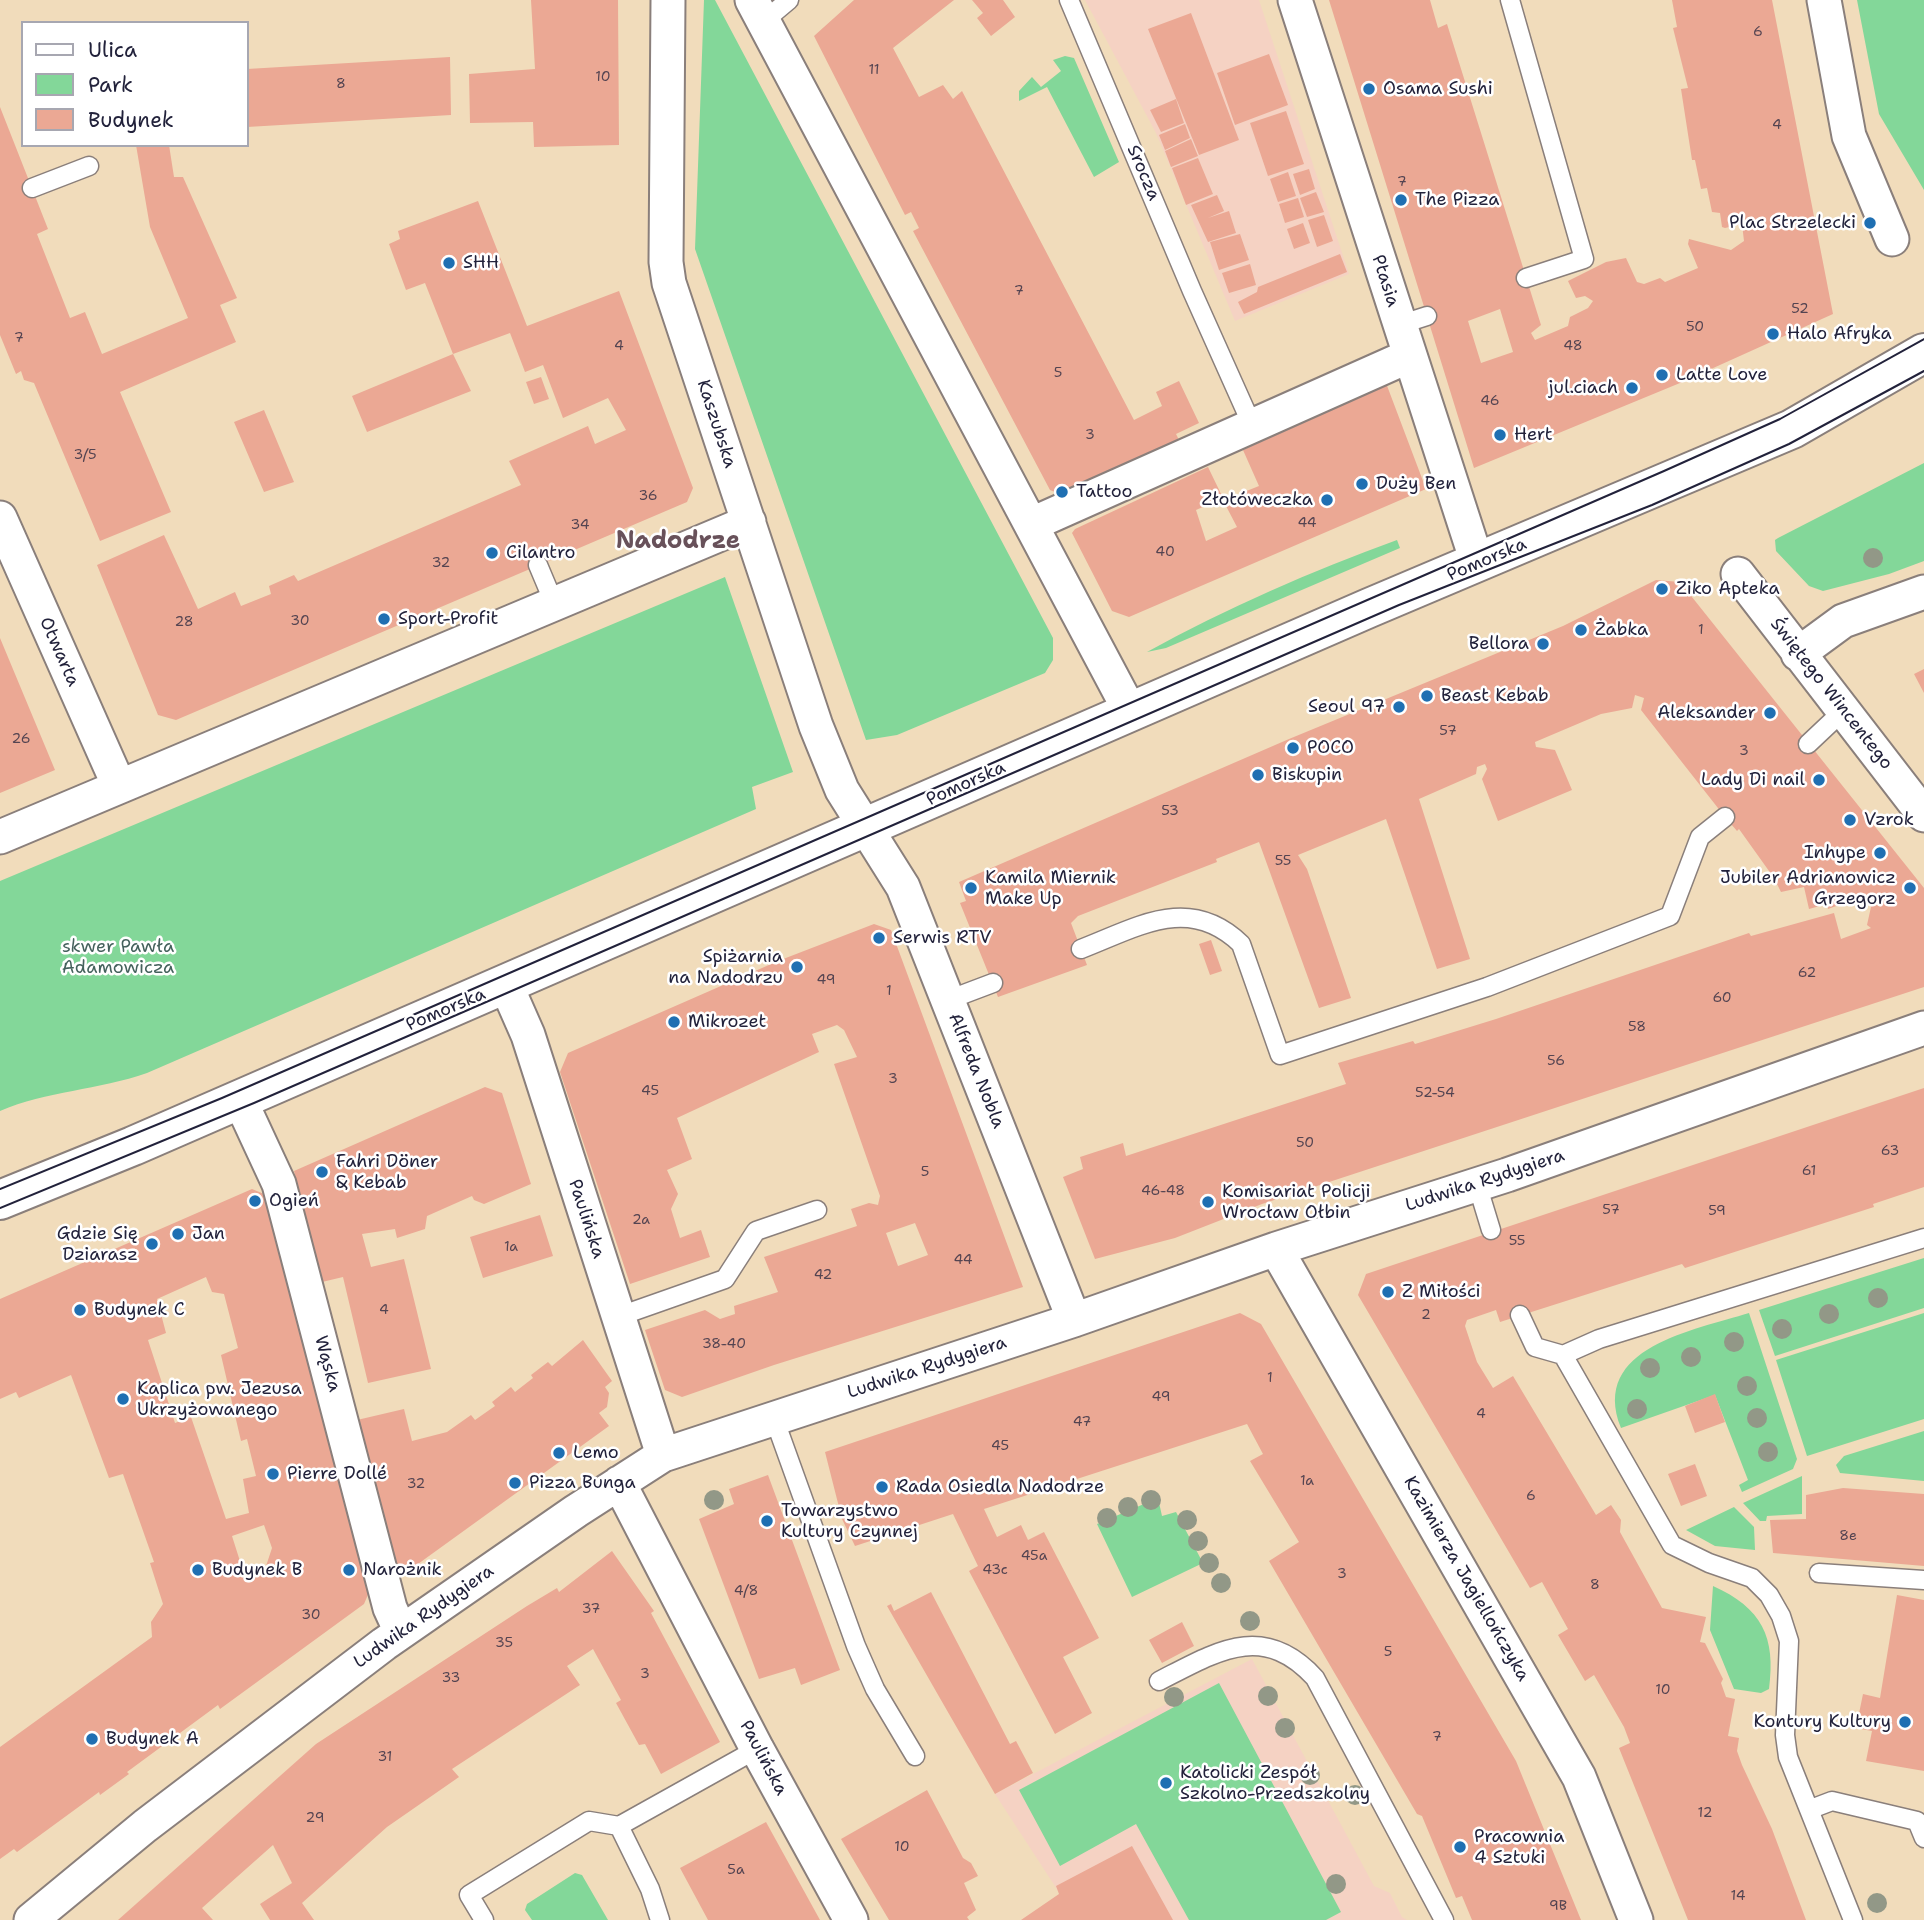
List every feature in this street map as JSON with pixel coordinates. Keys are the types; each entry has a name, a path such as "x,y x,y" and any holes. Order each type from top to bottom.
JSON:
{"street":[{"name":"Kaszubska","path":"668,0 666,262 669,283 816,726 842,790 863,829"},
{"name":"Ptasia","path":"1295,0 1411,332 1477,562"},
{"path":"1824,0 1849,135 1892,239"},
{"path":"768,7 1032,524 1132,713"},
{"path":"1032,524 1252,425 1411,332"},
{"name":"Pomorska","path":"0,1200 240,1100 1477,562 1568,526 1792,429 1924,353"},
{"name":"Otwarta","path":"0,518 119,786"},
{"path":"0,837 749,522"},
{"name":"Świętego Wincentego","path":"1738,573 1924,815"},
{"path":"1798,654 1843,621 1924,592"},
{"name":"Alfreda Nobla","path":"863,829 903,887 1074,1320"},
{"name":"Paulińska","path":"506,985 528,1035 663,1455"},
{"name":"Ludwika Rydygiera","path":"29,1917 401,1632 663,1455 1477,1184 1924,1028"},
{"name":"Wąska","path":"240,1100 279,1184 390,1608 401,1632"},
{"name":"Kazimierza Jagiellończyka","path":"1276,1249 1579,1777 1636,1920"},
{"name":"Paulińska","path":"618,1483 757,1749 851,1920"}],"lane":[{"name":"Srocza","path":"1069,0 1252,425"},
{"path":"1510,0 1584,259 1526,278"},
{"path":"32,188 89,166"},
{"path":"537,565 554,603"},
{"path":"1808,744 1843,711"},
{"path":"1081,949 1157,920 1206,919 1228,932 1241,944 1280,1055 1487,988 1670,916 1700,836 1725,817"},
{"path":"948,1000 993,983"},
{"path":"1477,1184 1491,1230"},
{"path":"617,1317 725,1279 756,1231 817,1210"},
{"path":"1520,1315 1535,1347 1563,1355 1599,1339 1924,1238"},
{"path":"1563,1355 1672,1545 1709,1563 1752,1578 1769,1595 1781,1616 1789,1641 1785,1735 1788,1757 1811,1809 1853,1920"},
{"path":"774,1418 856,1647 876,1689 915,1756"},
{"path":"1819,1573 1924,1580"},
{"path":"1158,1681 1217,1652 1237,1646 1260,1645 1279,1650 1299,1660 1315,1678 1444,1920"},
{"path":"484,1920 468,1895 589,1821 619,1826 757,1749"},
{"path":"1811,1809 1832,1801 1917,1821 1924,1838"},
{"path":"619,1826 650,1889 660,1920"}],"shaded area":[{"path":"1085,0 1259,0 1349,274 1235,321 1156,133"},
{"name":"Katolicki Zespół Szkolno-Przedszkolny","path":"1252,1659 1374,1886 1390,1893 1402,1917 1407,1920 1077,1920 995,1794"}],"green space":[{"path":"704,0 715,0 1053,638 1053,660 1045,673 897,735 866,740 695,249"},
{"path":"1857,0 1924,0 1924,190 1879,114"},
{"path":"1065,56 1074,58 1119,162 1094,177 1047,87 1019,101 1019,91 1032,77 1041,87 1061,71 1053,60"},
{"path":"1924,463 1924,561 1889,574 1823,591 1809,586 1776,551 1775,540 1778,538"},
{"path":"1397,540 1400,548 1166,648 1147,652 1270,591"},
{"name":"skwer Pawła Adamowicza","path":"725,577 793,772 752,787 756,809 147,1073 36,1099 0,1111 0,881"},
{"path":"1924,1258 1924,1308 1775,1356 1759,1310"},
{"path":"1749,1313 1797,1459 1793,1469 1742,1492 1739,1485 1748,1480 1715,1395 1621,1428 1615,1400 1620,1378 1633,1360 1653,1346"},
{"path":"1924,1313 1924,1419 1807,1456 1776,1360"},
{"path":"1924,1431 1924,1481 1840,1473 1836,1465 1844,1456"},
{"path":"1802,1476 1802,1514 1767,1516 1766,1521 1760,1521 1743,1503"},
{"path":"1158,1498 1162,1516 1176,1512 1203,1563 1132,1597 1097,1524"},
{"path":"1734,1507 1754,1527 1755,1550 1715,1546 1686,1530"},
{"path":"1713,1586 1743,1604 1762,1626 1770,1654 1771,1671 1769,1689 1761,1693 1734,1689 1710,1630"},
{"name":"Katolicki Zespół Szkolno-Przedszkolny","path":"1219,1683 1341,1912 1326,1920 1189,1920 1136,1824 1060,1866 1019,1790"},
{"path":"575,1873 582,1875 608,1920 532,1920 525,1910 527,1904"}],"building":[{"path":"531,0 618,0 619,145 534,147 533,122 470,123 469,74 535,69"},
{"path":"854,0 954,0 893,48 919,97 943,85 953,99 962,91 1134,420 1162,406 1156,392 1179,381 1199,423 1176,434 1180,442 1064,496 1050,490 913,231 919,228 911,212 905,215 814,36"},
{"path":"972,0 1003,0 1015,17 991,36 977,18 983,13"},
{"path":"1329,0 1430,0 1438,28 1447,24 1541,325 1531,333 1535,340 1568,326 1570,317 1588,308 1593,301 1585,296 1576,298 1568,281 1606,262 1626,258 1637,282 1644,284 1660,278 1665,282 1698,268 1688,244 1689,239 1731,250 1744,241 1742,224 1722,227 1720,213 1712,212 1707,188 1701,189 1695,160 1692,160 1681,89 1688,88 1673,28 1677,27 1672,0 1772,0 1833,314 1680,383 1474,468","holes":["1500,309 1513,352 1481,363 1468,321"]},
{"path":"1191,13 1239,140 1199,155 1148,29"},
{"path":"1269,54 1288,105 1235,125 1217,73"},
{"path":"450,57 451,115 248,127 248,69"},
{"path":"1176,99 1184,123 1161,132 1150,110"},
{"path":"0,107 48,229 37,234 70,318 85,312 102,354 188,318 150,227 136,147 169,147 174,177 183,177 237,298 220,305 236,342 120,392 171,512 100,541 34,383 24,380 21,371 16,374 0,335"},
{"path":"1286,111 1304,164 1268,176 1250,123"},
{"path":"1185,124 1190,138 1165,150 1159,135"},
{"path":"1191,139 1198,156 1171,167 1165,151"},
{"path":"1198,158 1213,194 1186,205 1172,168"},
{"path":"1309,169 1315,189 1300,195 1293,174"},
{"path":"1288,172 1296,196 1278,202 1270,179"},
{"path":"1316,192 1324,212 1307,217 1300,198"},
{"path":"1217,195 1224,211 1208,218 1229,211 1236,233 1208,242 1191,205"},
{"path":"1298,198 1304,217 1285,223 1279,204"},
{"path":"478,201 527,326 619,291 693,488 687,502 176,720 158,715 97,565 164,535 198,609 235,592 241,606 271,594 269,586 294,575 298,581 521,485 509,461 588,426 595,444 626,430 608,398 563,418 543,365 525,372 510,333 453,354 425,283 406,290 389,244 400,239 398,231"},
{"path":"1324,215 1333,241 1317,247 1308,220"},
{"path":"1303,223 1310,243 1294,249 1287,229"},
{"path":"1240,234 1249,260 1219,270 1210,242"},
{"path":"1340,254 1347,272 1244,314 1238,302 1257,292 1258,287"},
{"path":"1250,264 1256,285 1229,293 1222,273"},
{"path":"453,354 471,391 367,432 352,396"},
{"path":"541,377 549,399 534,404 526,382"},
{"path":"1386,383 1426,489 1129,617 1112,611 1072,533 1075,529 1208,467 1223,498 1196,510 1206,541 1237,527 1226,506 1242,499 1239,494 1259,486 1243,450"},
{"path":"264,410 294,482 264,492 234,422"},
{"path":"1656,580 1680,582 1924,888 1924,987 1262,1204 1175,1238 1095,1259 1063,1177 1083,1169 1080,1157 1123,1143 1126,1156 1346,1084 1338,1063 1413,1041 1415,1044 1496,1019 1749,933 1751,936 1834,913 1841,939 1871,928 1867,925 1871,907 1861,897 1828,909 1827,904 1809,909 1804,887 1781,892 1739,829 1737,831 1725,817 1641,710 1644,698 1635,695 1632,708 1601,714 1535,742 1536,747 1555,750 1572,790 1498,821 1482,779 1487,769 1485,764 1477,767 1476,774 1419,799 1470,959 1437,969 1386,819 1298,855 1307,869 1351,998 1319,1008 1259,842 1216,859 1217,862 1078,916 1071,923 1087,965 998,997 960,903 966,901 959,882 1289,739 1563,626"},
{"path":"0,638 55,770 0,793"},
{"path":"1924,669 1924,693 1914,674"},
{"path":"874,924 891,930 1023,1287 774,1365 682,1397 665,1390 645,1330 705,1310 720,1319 735,1314 734,1306 778,1292 764,1257 857,1226 851,1209 869,1203 878,1205 880,1196 834,1064 857,1057 844,1030 837,1025 812,1034 819,1052 677,1118 692,1159 667,1170 678,1194 671,1209 680,1238 701,1230 710,1257 630,1284 560,1072 568,1053 778,961","holes":["915,1223 928,1255 898,1266 886,1233"]},
{"path":"1211,940 1222,971 1210,975 1199,944"},
{"path":"485,1087 502,1093 531,1184 484,1204 474,1200 472,1196 427,1216 425,1229 397,1238 395,1229 362,1234 371,1267 404,1259 431,1369 368,1383 343,1277 322,1282 294,1171"},
{"path":"1924,1088 1924,1187 1873,1204 1874,1207 1685,1268 1682,1264 1500,1322 1496,1310 1467,1320 1465,1326 1477,1362 1493,1388 1513,1376 1596,1515 1611,1505 1621,1520 1620,1532 1662,1608 1706,1617 1700,1642 1705,1643 1723,1679 1721,1683 1726,1697 1735,1699 1728,1736 1739,1738 1737,1751 1742,1765 1772,1829 1806,1920 1688,1920 1619,1748 1630,1743 1624,1727 1594,1675 1585,1681 1558,1635 1568,1629 1542,1582 1530,1588 1358,1295 1366,1274"},
{"path":"252,1189 264,1194 370,1590 364,1604 220,1709 218,1705 100,1795 99,1792 17,1852 14,1849 0,1859 0,1747 152,1637 151,1622 163,1604 150,1563 154,1562 123,1474 109,1478 71,1375 19,1398 16,1392 0,1399 0,1299","holes":["206,1277 212,1292 224,1294 238,1348 221,1355 241,1441 247,1439 256,1476 243,1479 249,1513 226,1519 191,1417 175,1423 148,1340 166,1333 157,1299","264,1525 272,1548 266,1566 245,1577 232,1536"]},
{"path":"540,1215 553,1256 483,1278 470,1237"},
{"path":"1240,1313 1261,1324 1516,1761 1581,1920 1472,1920 1462,1896 1456,1898 1422,1816 1417,1814 1269,1561 1299,1542 1250,1461 1263,1454 1247,1424 984,1509 997,1537 1021,1525 1028,1540 1044,1532 1099,1638 1063,1657 1092,1713 1055,1734 969,1571 978,1566 953,1514 855,1546 842,1519 825,1452"},
{"path":"583,1340 612,1381 605,1387 609,1393 607,1407 599,1413 609,1426 411,1569 392,1562 357,1420 404,1409 412,1441 447,1432 471,1415 475,1420 495,1406 492,1402 511,1387 515,1392 548,1362 552,1366"},
{"path":"1715,1394 1725,1422 1695,1433 1685,1406"},
{"path":"1695,1464 1707,1496 1681,1506 1668,1474"},
{"path":"768,1475 840,1670 801,1685 795,1668 759,1679 699,1519 734,1504 729,1489"},
{"path":"1843,1488 1924,1494 1924,1566 1773,1553 1770,1520 1806,1519 1806,1495"},
{"path":"612,1551 654,1611 651,1613 720,1742 661,1774 645,1744 639,1745 616,1703 621,1700 593,1649 567,1666 580,1685 452,1769 459,1777 387,1827 302,1903 314,1920 270,1920 260,1904 292,1883 273,1845 202,1908 213,1920 118,1920 316,1744 527,1606 557,1588 559,1592"},
{"path":"931,1592 1010,1744 1016,1741 1033,1773 995,1794 887,1606 891,1604 894,1611"},
{"path":"1897,1595 1924,1600 1924,1771 1866,1761 1872,1731 1856,1728 1863,1694 1880,1698"},
{"path":"1182,1622 1194,1646 1162,1663 1149,1640"},
{"path":"927,1790 963,1858 971,1863 978,1876 964,1883 976,1910 967,1917 969,1920 889,1920 841,1839"},
{"path":"766,1822 820,1920 708,1920 680,1868"},
{"path":"1132,1846 1173,1920 1021,1920 1059,1894 1056,1886"}],"tram line":[{"path":"0,1189 222,1098 1664,471 1780,419 1924,339"},
{"path":"0,1208 254,1103 1399,605 1652,505 1789,444 1924,371"}],"place":[{"name":"Osama Sushi","path":"1369,89"},
{"name":"The Pizza","path":"1401,200"},
{"name":"Plac Strzelecki","path":"1870,223"},
{"name":"SHH","path":"449,263"},
{"name":"Halo Afryka","path":"1773,334"},
{"name":"Latte Love","path":"1662,375"},
{"name":"jul.ciach","path":"1632,388"},
{"name":"Hert","path":"1500,435"},
{"name":"Duży Ben","path":"1362,484"},
{"name":"Tattoo","path":"1062,492"},
{"name":"Złotóweczka","path":"1327,500"},
{"name":"Cilantro","path":"492,553"},
{"name":"Ziko Apteka","path":"1662,589"},
{"name":"Sport-Profit","path":"384,619"},
{"name":"Żabka","path":"1581,630"},
{"name":"Bellora","path":"1543,644"},
{"name":"Beast Kebab","path":"1427,696"},
{"name":"Seoul 97","path":"1399,707"},
{"name":"Aleksander","path":"1770,713"},
{"name":"POCO","path":"1293,748"},
{"name":"Biskupin","path":"1258,775"},
{"name":"Lady Di nail","path":"1819,780"},
{"name":"Vzrok","path":"1850,820"},
{"name":"Inhype","path":"1880,853"},
{"name":"Kamila Miernik Make Up","path":"971,888"},
{"name":"Jubiler Adrianowicz Grzegorz","path":"1910,888"},
{"name":"Serwis RTV","path":"879,938"},
{"name":"Spiżarnia na Nadodrzu","path":"797,967"},
{"name":"Mikrozet","path":"674,1022"},
{"name":"Fahri Döner & Kebab","path":"322,1172"},
{"name":"Ogień","path":"255,1201"},
{"name":"Komisariat Policji Wrocław Ołbin","path":"1208,1202"},
{"name":"Jan","path":"178,1234"},
{"name":"Gdzie Się Dziarasz","path":"152,1244"},
{"name":"Z Miłości","path":"1388,1292"},
{"name":"Budynek C","path":"80,1310"},
{"name":"Kaplica pw. Jezusa Ukrzyżowanego","path":"123,1399"},
{"name":"Lemo","path":"559,1453"},
{"name":"Pierre Dollé","path":"273,1474"},
{"name":"Pizza Bunga","path":"515,1483"},
{"name":"Rada Osiedla Nadodrze","path":"882,1487"},
{"name":"Towarzystwo Kultury Czynnej","path":"767,1521"},
{"name":"Budynek B","path":"198,1570"},
{"name":"Narożnik","path":"349,1570"},
{"name":"Kontury Kultury","path":"1905,1722"},
{"name":"Budynek A","path":"92,1739"},
{"name":"Katolicki Zespół Szkolno-Przedszkolny","path":"1166,1783"},
{"name":"Pracownia 4 Sztuki","path":"1460,1847"}],"district":[{"name":"Nadodrze","path":"678,542"}]}
